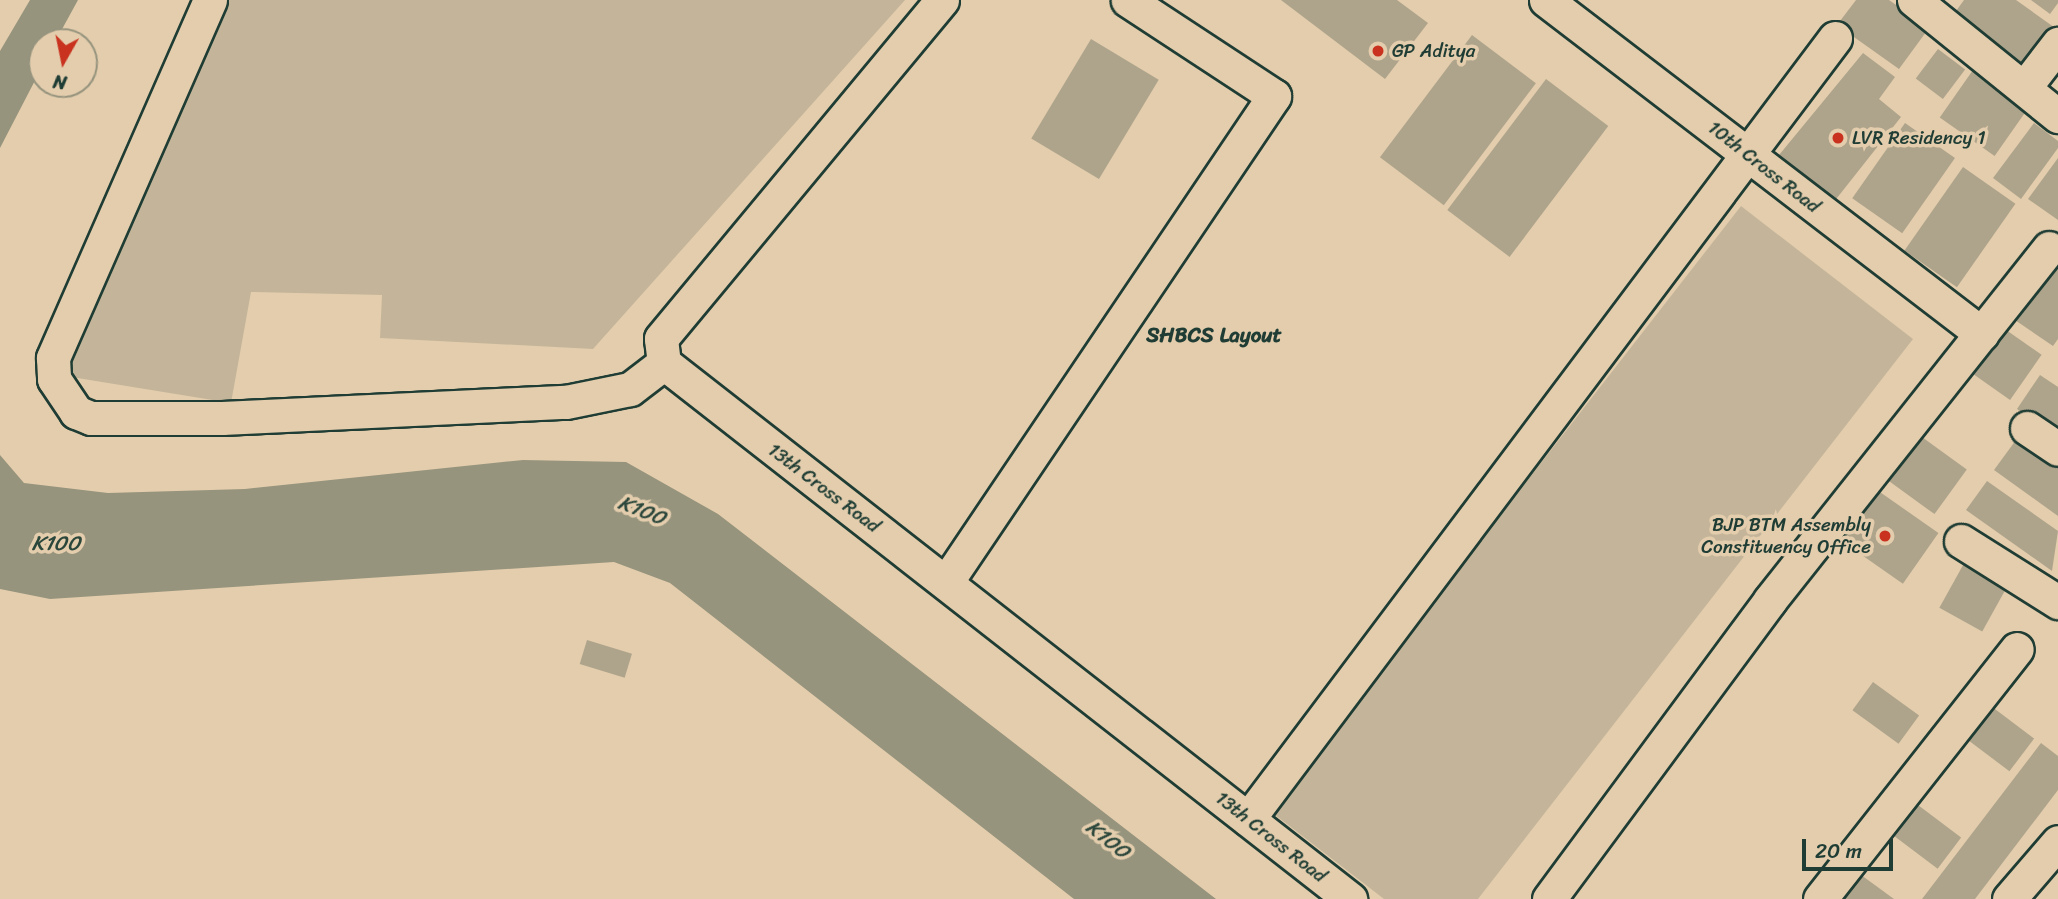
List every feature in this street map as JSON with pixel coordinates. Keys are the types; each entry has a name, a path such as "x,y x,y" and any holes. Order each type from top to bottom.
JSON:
{"street":[{"path":"209,0 53,358 54,379 76,412 91,418 222,418 566,402 630,388 664,363 661,339 942,0"},
{"path":"947,581 1274,96 1128,0"},
{"name":"10th Cross Road","path":"1546,0 1982,334"},
{"path":"1914,0 2058,116"},
{"path":"1248,819 1749,156 1835,38"},
{"path":"2024,88 2058,44"},
{"path":"1549,899 1770,600 2049,248"},
{"name":"13th Cross Road","path":"664,363 947,581 1350,899"},
{"path":"2027,428 2058,449"},
{"path":"1961,541 2058,602"},
{"path":"1820,899 2017,649"},
{"path":"2009,899 2058,842"}],"shaded area":[{"path":"223,0 905,0 593,349 380,338 382,295 251,292 231,403 65,376"},
{"path":"1741,206 1913,339 1478,899 1384,899 1270,811"}],"water":[{"path":"30,0 78,0 63,28 28,28 28,94 0,148 0,51"},
{"name":"K100","path":"0,455 24,483 108,493 245,489 523,460 626,462 718,514 1216,899 1074,899 670,583 614,562 50,599 0,589"}],"building":[{"name":"GP Aditya","path":"1281,0 1397,0 1428,23 1385,79"},
{"path":"1856,0 1889,0 1929,28 1899,69 1837,25"},
{"path":"1964,0 2016,0 2058,30 2031,75 1951,18"},
{"path":"2031,0 2058,0 2058,3 2050,14"},
{"path":"1472,35 1536,83 1444,205 1380,157"},
{"path":"1091,39 1159,80 1099,179 1031,138"},
{"path":"1938,49 1965,69 1943,99 1916,79"},
{"name":"LVR Residency 1","path":"1863,53 1895,77 1879,99 1901,117 1833,203 1775,160"},
{"path":"1973,70 2028,108 1995,156 1940,118"},
{"path":"1546,79 1608,126 1510,257 1447,210"},
{"path":"1905,123 1955,158 1902,233 1852,198"},
{"path":"2034,123 2058,141 2058,148 2021,199 1993,178"},
{"path":"2058,158 2058,220 2028,199"},
{"path":"1963,167 2015,204 1957,287 1904,251"},
{"path":"2058,245 2058,339 2053,346 2009,316"},
{"path":"1999,325 2042,355 2010,400 1967,370"},
{"path":"2040,375 2058,387 2058,437 2017,409"},
{"path":"2024,429 2058,453 2058,516 1994,470"},
{"path":"1915,432 1967,470 1934,514 1883,476"},
{"path":"1987,481 2058,531 2052,571 1966,510"},
{"path":"1877,490 1938,533 1903,584 1841,541"},
{"path":"1967,558 2010,582 1982,632 1939,608"},
{"path":"587,640 632,654 625,678 580,664"},
{"path":"1873,682 1919,716 1899,744 1852,710"},
{"path":"1983,700 2034,739 2009,771 1958,733"},
{"path":"2041,743 2058,756 2058,790 1975,899 1922,899"},
{"path":"1910,799 1961,838 1938,869 1887,830"},
{"path":"1857,872 1894,899 1837,899"}],"place":[{"name":"GP Aditya","path":"1378,51"},
{"name":"LVR Residency 1","path":"1838,138"},
{"name":"BJP BTM Assembly Constituency Office","path":"1885,536"}],"district":[{"name":"SHBCS Layout","path":"1214,335"}]}
